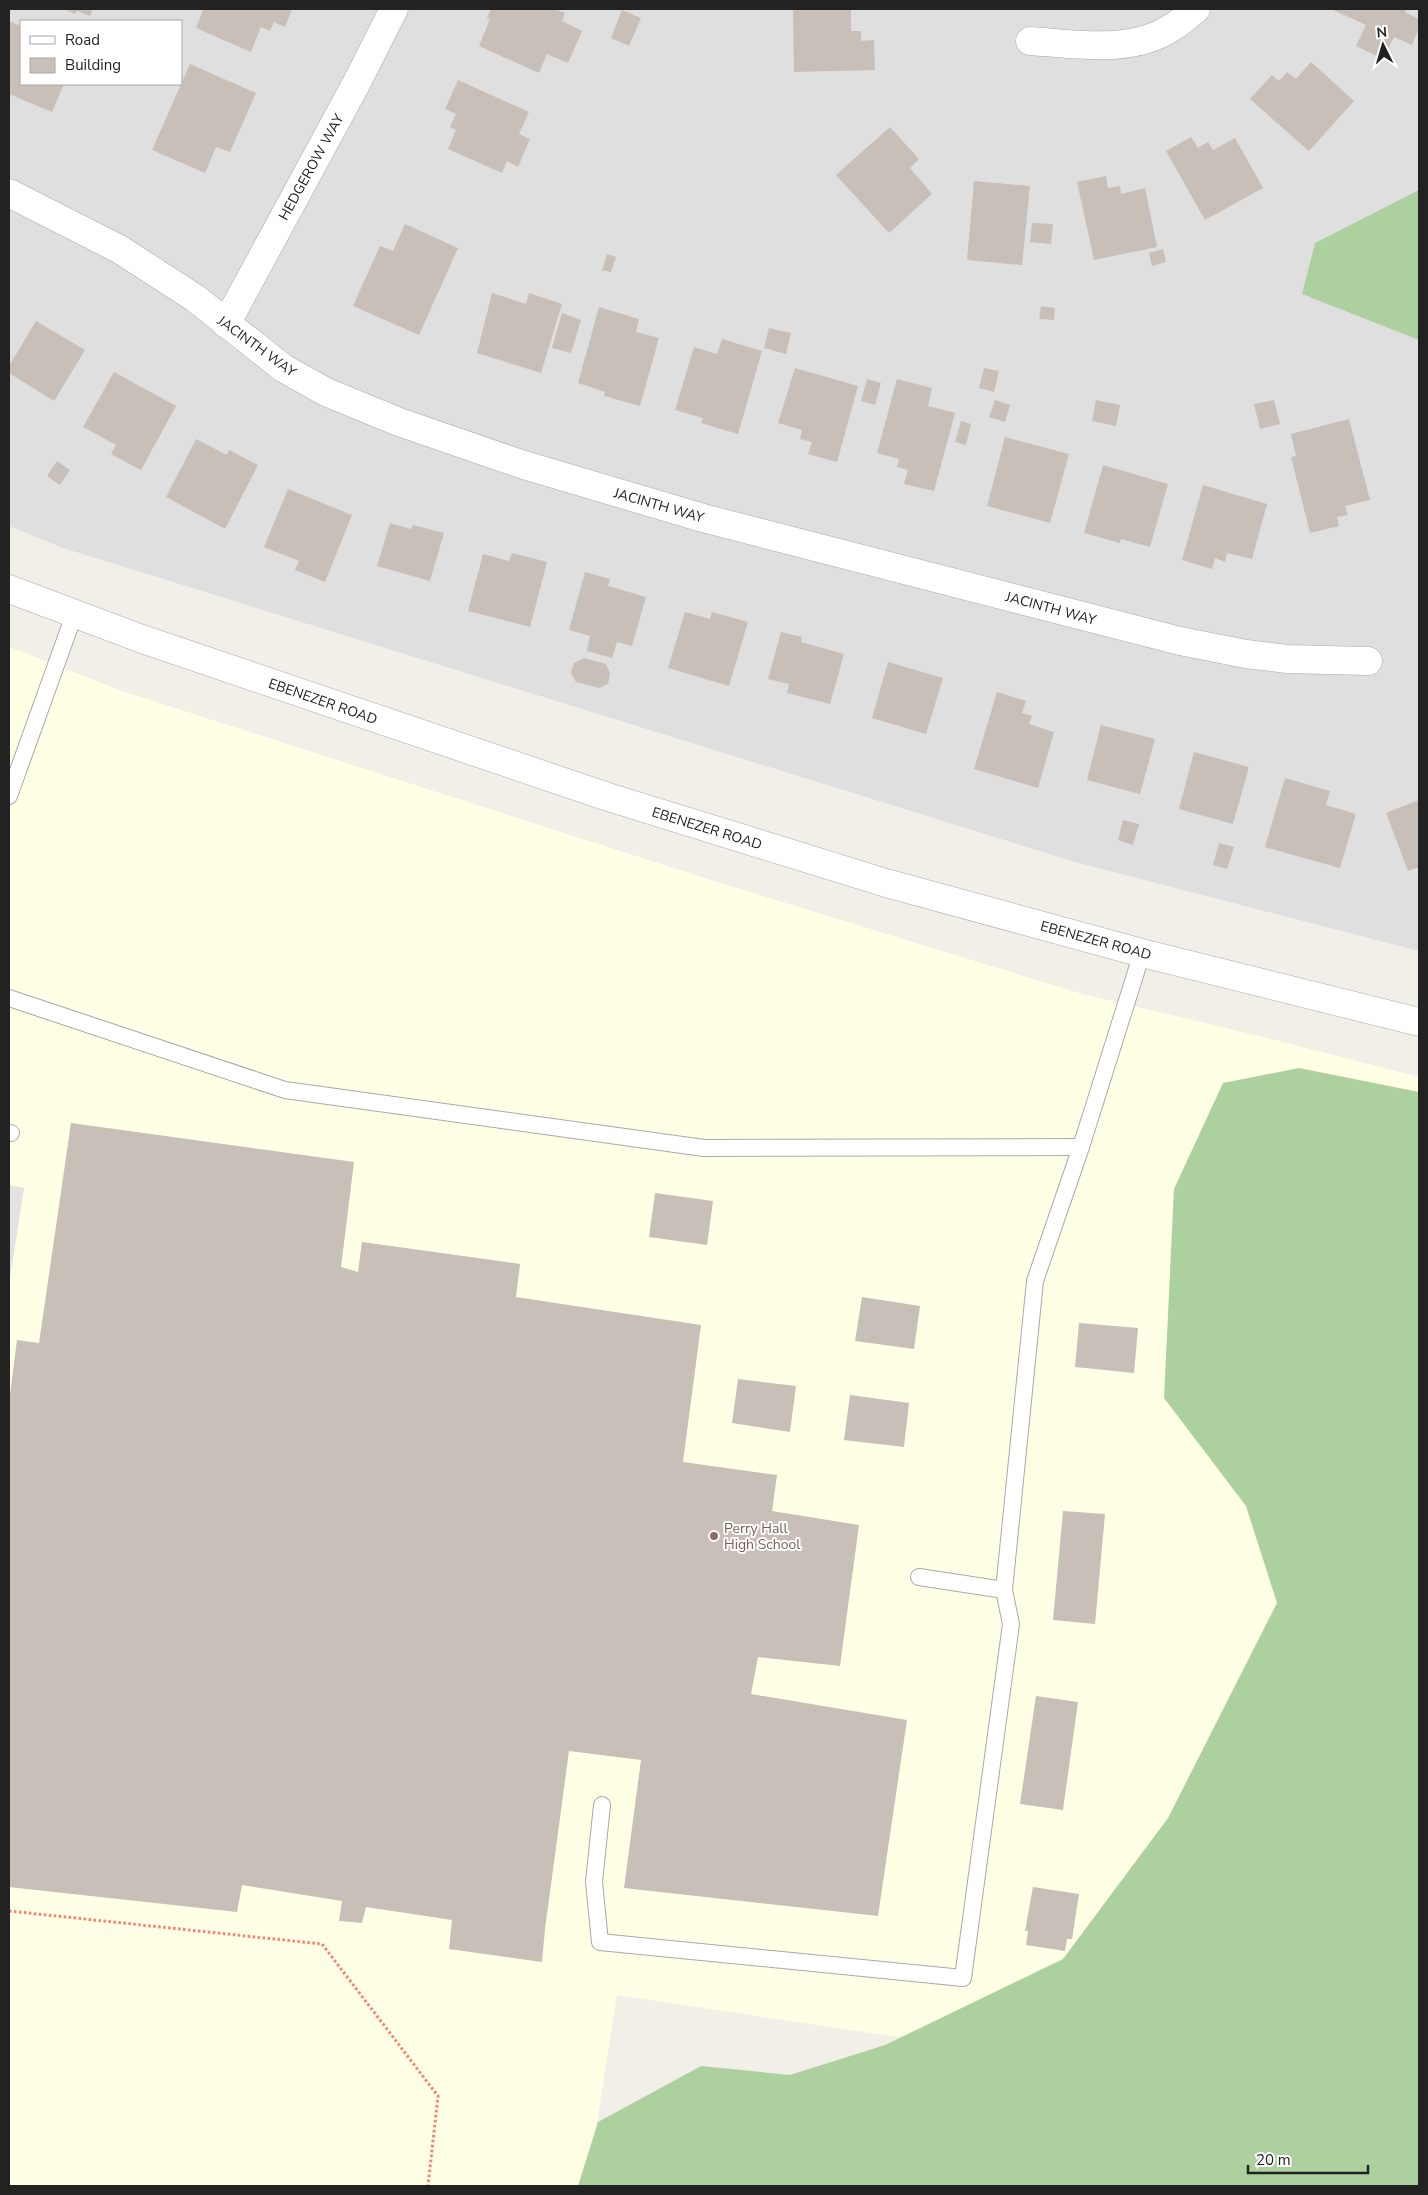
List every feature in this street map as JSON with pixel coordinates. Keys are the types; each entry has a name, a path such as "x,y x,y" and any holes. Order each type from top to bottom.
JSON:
{"street":[{"name":"HEDGEROW WAY","path":"226,324 356,84 394,9"},
{"path":"1030,41 1098,46 1135,42 1152,38 1171,28 1196,9"},
{"name":"JACINTH WAY","path":"9,193 119,249 196,298 283,368 336,396 399,422 524,465 703,518 1180,641 1246,654 1287,659 1368,660"},
{"name":"EBENEZER ROAD","path":"9,589 74,615 608,797 886,883 1142,953 1419,1022"}],"lane":[{"path":"9,796 74,615"},
{"path":"602,1805 594,1882 600,1942 963,1978 1011,1624 1004,1590 1035,1282 1082,1147 1142,953"},
{"path":"9,998 285,1090 704,1148 1082,1147"},
{"path":"919,1577 1004,1590"}],"path":[{"path":"9,1912 322,1944 438,2096 428,2186"}],"shaded area":[{"path":"9,9 1419,9 1419,951 1075,862 60,547 9,526"},
{"name":"Perry Hall High School","path":"9,647 122,691 714,881 1082,994 1255,1035 1419,1077 1419,2115 617,1995 587,2186 9,2186"},
{"path":"9,1185 24,1188 9,1285"}],"green space":[{"path":"1419,190 1419,340 1302,294 1315,243"},
{"path":"1299,1068 1419,1092 1419,2186 578,2186 598,2122 701,2066 790,2075 885,2045 1063,1959 1168,1818 1277,1603 1246,1506 1164,1398 1174,1189 1223,1083"}],"building":[{"path":"64,9 93,9 90,16 77,11 75,14"},
{"path":"199,9 292,9 285,27 274,22 270,31 261,27 251,52 196,28 203,10"},
{"path":"491,9 554,9 565,13 562,21 582,31 568,63 547,54 539,73 479,46 490,19 487,18"},
{"path":"793,9 851,9 851,31 861,31 861,41 874,40 875,70 794,72"},
{"path":"1331,9 1407,9 1405,12 1419,19 1419,28 1412,45 1394,37 1383,59 1356,46 1366,25"},
{"path":"622,10 641,18 629,46 611,38"},
{"path":"9,21 20,26 20,85 64,85 52,112 9,94"},
{"path":"1311,62 1354,101 1309,151 1250,99 1272,75 1279,81 1287,72 1296,79"},
{"path":"190,64 256,93 230,152 216,147 205,173 152,150"},
{"path":"458,80 529,112 519,134 530,139 518,167 507,161 502,173 448,149 456,130 450,127 456,114 445,109"},
{"path":"890,127 919,159 910,168 932,194 889,233 836,175"},
{"path":"1191,137 1198,148 1208,142 1213,150 1235,138 1263,188 1205,220 1166,151"},
{"path":"1106,176 1108,188 1120,186 1121,194 1145,188 1157,247 1094,260 1077,182"},
{"path":"974,181 1030,186 1022,265 967,260"},
{"path":"1032,223 1053,224 1051,244 1030,242"},
{"path":"405,224 458,248 419,335 353,306 380,246 393,251"},
{"path":"1163,249 1166,262 1152,266 1149,253"},
{"path":"607,254 616,257 611,272 602,270"},
{"path":"492,293 526,304 529,293 562,304 541,373 477,353"},
{"path":"1041,306 1055,308 1054,320 1039,319"},
{"path":"599,307 639,319 636,332 659,338 640,406 604,396 605,392 578,383"},
{"path":"562,313 581,320 571,353 552,348"},
{"path":"36,321 85,350 54,401 9,373 9,366"},
{"path":"769,328 791,333 786,354 764,348"},
{"path":"722,339 762,351 738,434 701,423 703,418 675,410 694,347 717,354"},
{"path":"795,368 858,386 837,462 808,454 812,442 800,439 802,430 778,423"},
{"path":"984,368 999,371 994,392 979,388"},
{"path":"114,372 176,406 141,470 111,454 116,445 83,427"},
{"path":"867,379 881,383 875,405 861,401"},
{"path":"897,379 932,388 928,406 955,413 934,491 904,484 908,470 897,467 899,459 877,453"},
{"path":"995,400 1010,405 1005,422 989,417"},
{"path":"1096,400 1120,405 1116,426 1092,421"},
{"path":"1274,400 1280,424 1260,429 1254,404"},
{"path":"1349,419 1370,500 1345,506 1348,515 1337,517 1339,526 1310,533 1291,457 1296,456 1291,434"},
{"path":"961,421 971,424 966,445 955,442"},
{"path":"1005,437 1069,454 1050,523 987,506"},
{"path":"196,439 227,455 229,450 258,465 225,529 166,497"},
{"path":"57,461 70,470 60,485 47,476"},
{"path":"1103,465 1168,484 1150,547 1121,539 1120,543 1084,533"},
{"path":"1203,485 1267,504 1252,559 1227,553 1225,562 1215,558 1212,569 1182,560"},
{"path":"288,489 352,515 325,582 295,570 299,561 264,547"},
{"path":"390,523 411,529 413,525 444,533 430,581 377,566"},
{"path":"512,553 547,562 530,627 468,611 483,554 509,561"},
{"path":"585,572 610,579 608,586 646,597 632,646 617,642 612,658 587,651 590,636 569,630"},
{"path":"685,612 710,619 712,612 748,622 729,686 668,668"},
{"path":"781,632 802,637 801,642 844,654 830,704 787,693 789,684 768,679"},
{"path":"584,658 606,664 610,673 608,684 599,688 576,682 571,673 574,663"},
{"path":"888,662 943,678 926,734 872,718"},
{"path":"997,692 1026,701 1022,713 1032,716 1029,724 1054,732 1038,788 974,769"},
{"path":"1101,725 1155,739 1140,794 1087,780"},
{"path":"1194,752 1249,767 1233,824 1179,809"},
{"path":"1285,778 1330,791 1326,805 1356,814 1340,868 1265,847"},
{"path":"1419,800 1419,867 1408,871 1386,813"},
{"path":"1123,820 1139,824 1133,845 1118,840"},
{"path":"1219,843 1234,847 1227,869 1213,865"},
{"name":"Perry Hall High School","path":"71,1123 354,1162 341,1267 358,1272 362,1242 520,1264 516,1297 701,1325 683,1462 777,1475 772,1511 859,1525 840,1666 758,1657 751,1694 907,1720 878,1916 624,1888 641,1760 569,1751 542,1962 449,1949 452,1920 366,1907 362,1923 339,1921 342,1901 242,1885 237,1912 9,1887 9,1402 17,1340 39,1343"},
{"path":"655,1193 713,1201 707,1245 649,1237"},
{"path":"862,1297 920,1306 914,1349 855,1341"},
{"path":"1079,1323 1138,1328 1134,1373 1075,1367"},
{"path":"738,1379 796,1386 790,1432 732,1423"},
{"path":"850,1395 909,1403 904,1447 844,1440"},
{"path":"1063,1511 1105,1514 1095,1624 1053,1620"},
{"path":"1036,1696 1078,1702 1063,1810 1020,1804"},
{"path":"1033,1887 1079,1894 1072,1939 1067,1939 1065,1951 1026,1945 1028,1931 1025,1931"}],"place":[{"name":"Perry Hall High School","path":"714,1536"}]}
